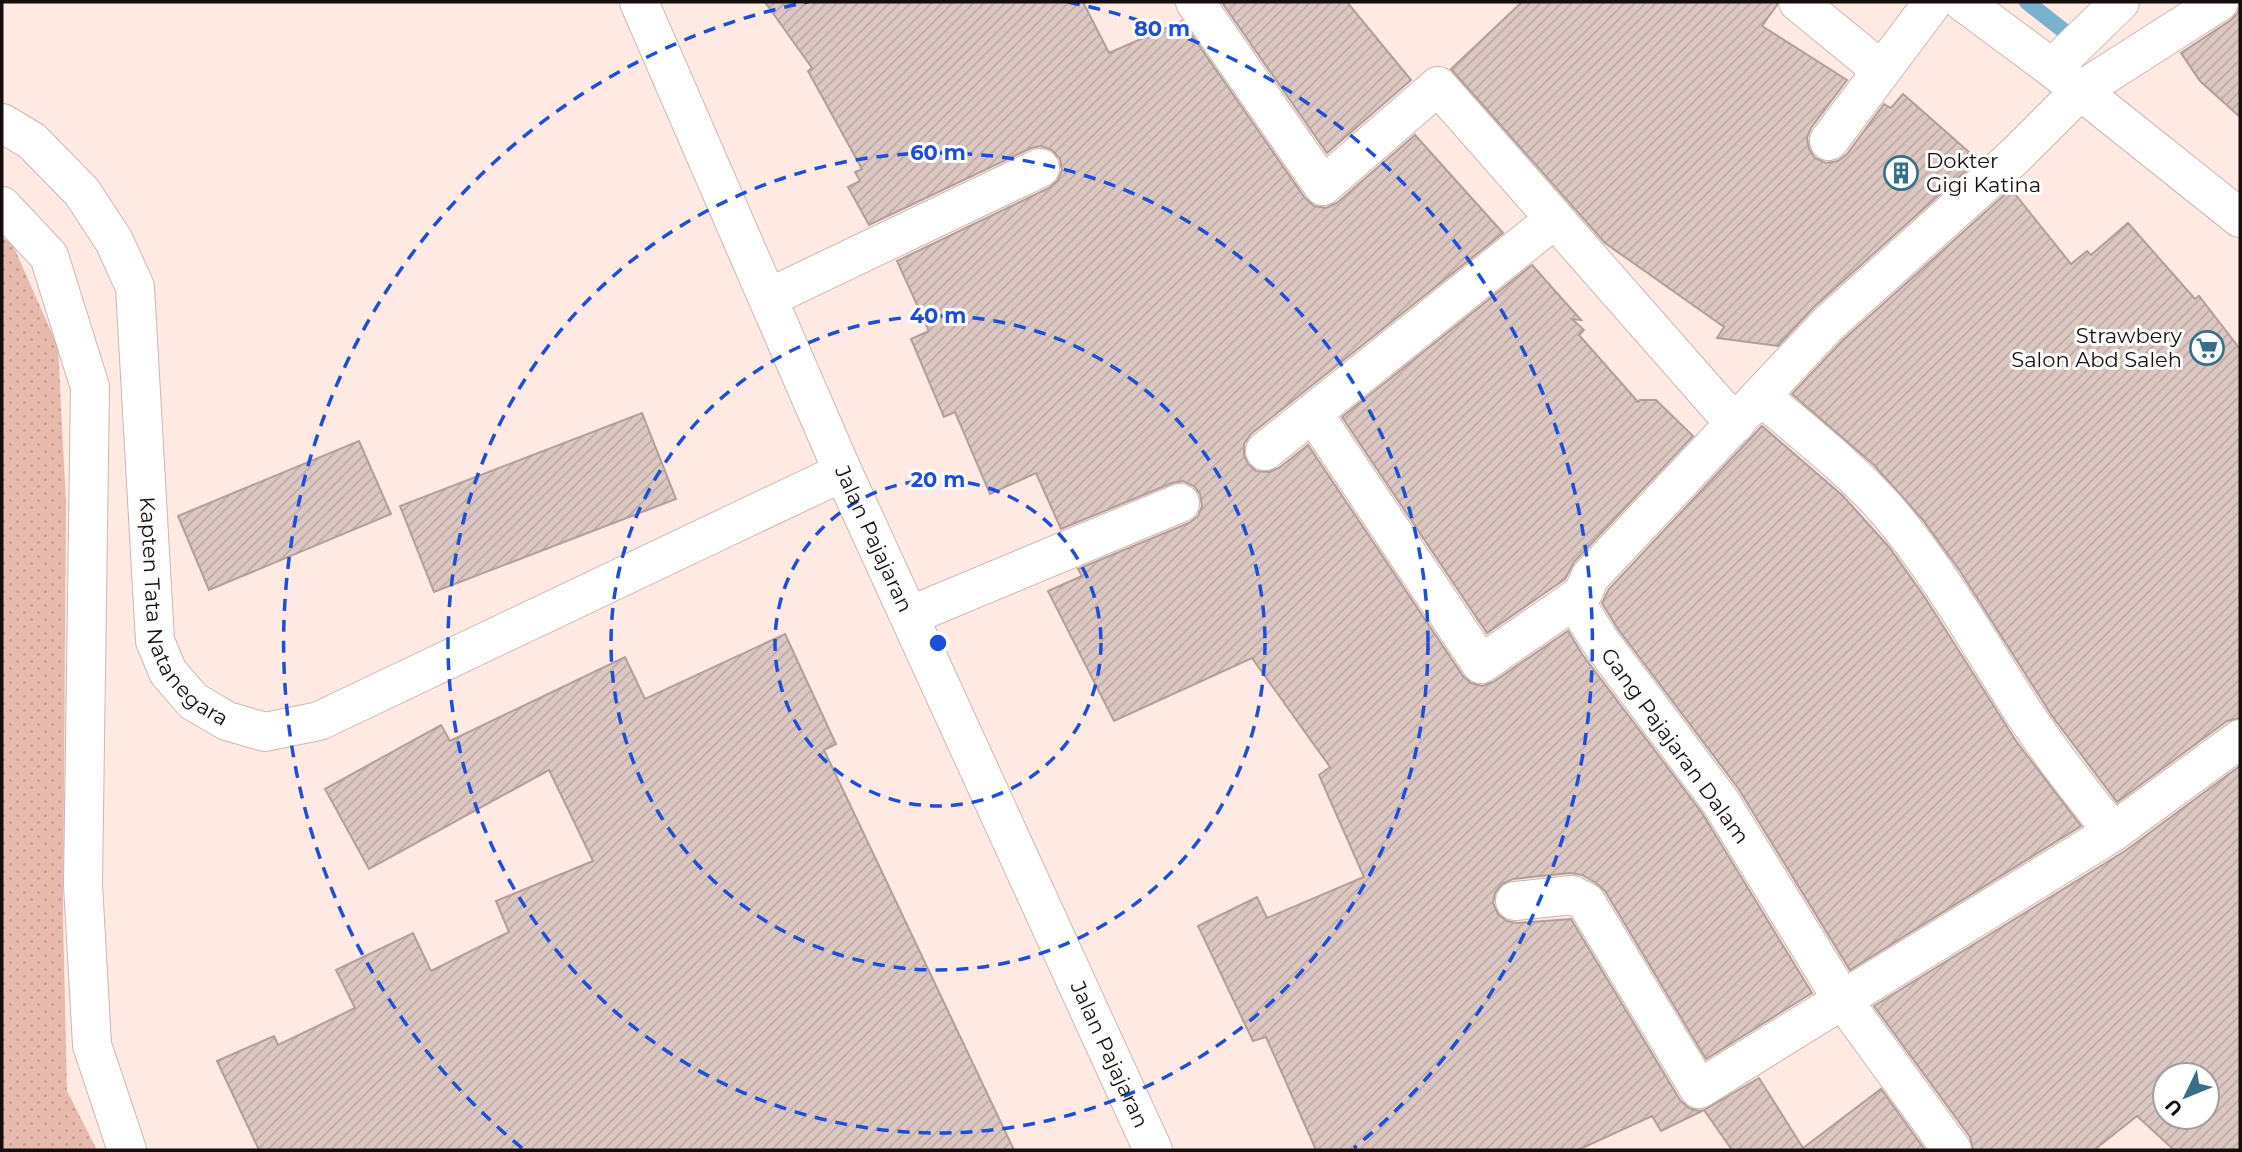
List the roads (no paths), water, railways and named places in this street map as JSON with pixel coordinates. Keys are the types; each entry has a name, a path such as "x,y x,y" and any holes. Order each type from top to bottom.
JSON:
{"main road":[{"name":"Jalan Pajajaran","path":"639,2 843,472 1153,1150"},
{"path":"1195,2 1322,186 1438,86 1735,424"},
{"path":"1798,2 1881,70"},
{"path":"1829,141 1933,2"},
{"path":"1964,2 2066,79 2240,218"},
{"path":"1313,412 1482,664 1583,593 1590,578 1828,324 2015,156 2119,2"},
{"path":"2066,79 2220,2"},
{"name":"Kapten Tata Natanegara","path":"2,122 32,141 82,192 114,241 135,287 155,641 168,672 193,701 227,721 265,732 319,721 843,472"},
{"path":"768,298 1040,168"},
{"path":"2,206 49,256 90,387 83,884 92,1045 127,1150"},
{"path":"1265,451 1555,219"},
{"path":"1761,396 1830,456 1885,508 1902,528 1933,571 2026,716 2113,832"},
{"path":"909,616 1180,503"},
{"name":"Gang Pajajaran Dalam","path":"1574,600 1600,641 1720,801 1842,999 1952,1150"},
{"path":"1515,901 1572,895 1586,902 1699,1089 2113,832 2240,739"}],"waterway":[{"path":"2027,2 2064,31"}],"place":[{"name":"Dokter Gigi Katina","path":"1901,173"},
{"name":"Strawbery Salon Abd Saleh","path":"2207,348"}]}
